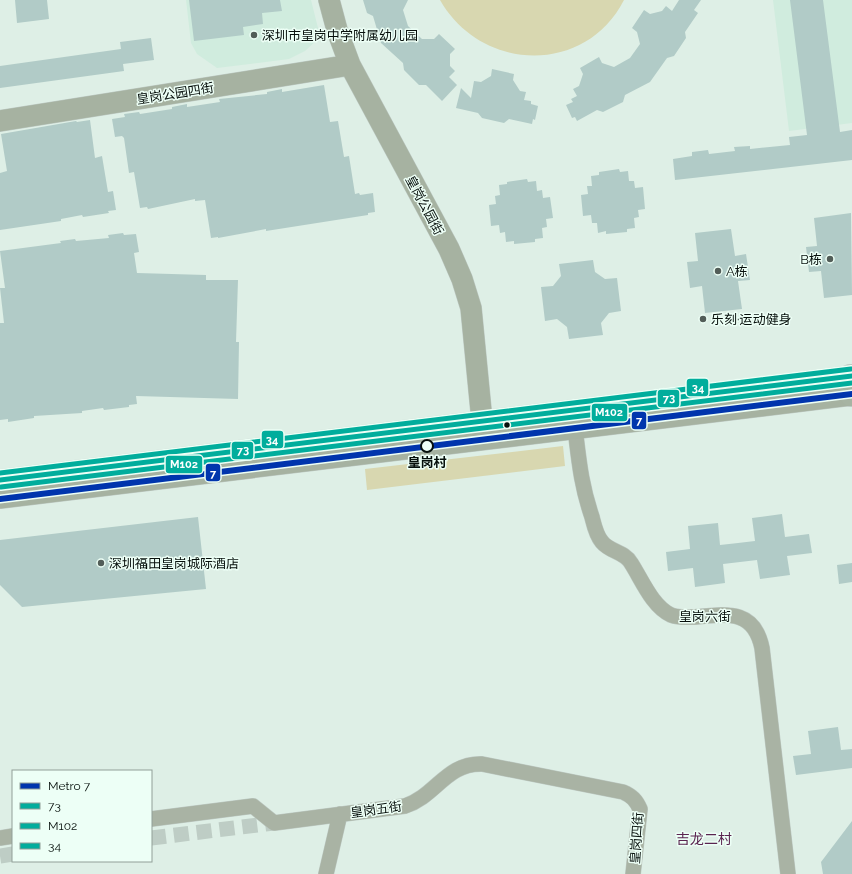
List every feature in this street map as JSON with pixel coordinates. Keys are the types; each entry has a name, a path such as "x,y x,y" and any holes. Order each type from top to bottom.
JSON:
{"main road":[{"name":"皇岗公园街","path":"329,0 336,30 350,65 449,249 462,279 473,323 482,421"},
{"name":"皇岗公园四街","path":"0,121 350,65"},
{"path":"0,480 482,421 851,381"},
{"path":"0,498 575,428 851,381"}],"street":[{"name":"皇岗六街","path":"575,428 582,485 595,528 602,543 630,560 652,598 667,613 678,617 720,615 738,616 746,620 757,631 762,648 788,874"},
{"name":"皇岗五街","path":"152,819 253,806 274,823 412,804 418,801 453,771 467,765 475,764 623,792 631,796 637,802"},
{"name":"皇岗四街","path":"633,874 640,817 637,802"},
{"path":"326,874 340,814"},
{"path":"0,838 12,836"}],"shaded area":[{"name":"深圳市皇岗中学附属幼儿园","path":"186,0 311,0 319,32 318,39 305,51 289,59 217,68 197,54 191,43"},
{"path":"440,0 624,0 607,25 585,42 559,52 533,56 506,52 481,41 458,24"},
{"path":"773,0 852,0 852,123 789,131"},
{"path":"563,446 565,466 367,490 365,469"}],"building":[{"path":"15,0 47,0 49,19 17,23"},
{"path":"189,0 280,0 282,11 262,13 263,24 243,27 244,35 194,41"},
{"path":"363,0 408,0 403,10 408,26 422,39 434,39 439,34 455,49 450,54 450,66 455,71 449,77 457,85 442,101 426,85 419,85 404,70 403,63 381,43 373,16 367,13"},
{"path":"679,0 701,0 694,10 698,13 685,32 686,38 674,56 667,58 650,82 625,95 623,102 603,112 597,110 577,121 575,117 572,118 566,105 573,102 571,99 577,96 573,89 579,86 583,74 580,68 599,57 602,63 614,67 630,58 640,44 637,32 632,28 644,10 650,14 662,11 666,6 672,11"},
{"path":"790,0 823,0 840,132 852,130 852,160 675,180 673,159 692,156 692,152 708,150 709,154 735,151 734,147 750,146 750,149 790,145 789,137 807,135"},
{"path":"151,38 154,60 123,64 124,71 0,88 0,66 121,49 120,42"},
{"path":"492,69 514,74 513,80 520,91 526,92 524,100 531,101 531,104 538,106 535,120 533,119 532,124 509,119 504,123 482,118 478,113 456,108 461,88 471,98 474,81 481,82 491,76"},
{"path":"324,85 330,122 338,121 344,157 349,156 355,194 359,193 360,195 373,193 375,212 368,213 368,215 211,238 205,200 195,201 195,199 148,209 147,207 140,208 134,172 129,173 124,138 122,136 115,137 112,119 125,117 124,114 139,112 140,114 172,109 172,107 187,104 187,107 220,102 219,99 267,94 267,92 282,89 282,92"},
{"path":"90,120 95,158 102,156 108,192 113,191 116,210 108,211 109,213 83,217 82,215 61,219 61,221 0,230 0,173 7,171 1,134"},
{"path":"619,169 620,172 628,171 629,181 634,181 635,188 643,187 645,209 638,210 639,217 634,218 635,228 627,229 627,232 606,234 606,231 598,233 597,223 592,223 591,215 583,216 581,195 588,194 587,186 592,186 591,176 599,175 599,172"},
{"path":"527,179 528,182 536,181 537,191 542,190 543,198 550,197 553,218 546,219 547,227 542,228 543,238 535,239 535,242 514,244 514,241 506,242 505,232 500,233 499,225 491,226 489,205 496,204 495,196 500,195 499,185 507,184 507,182"},
{"name":"B栋","path":"851,213 852,295 824,298 821,271 809,272 806,247 817,246 814,218"},
{"name":"A栋","path":"731,229 735,256 746,254 750,280 738,281 742,309 705,313 702,286 690,288 687,262 698,261 695,233"},
{"path":"123,233 124,235 136,234 139,252 134,253 137,273 206,275 206,280 238,280 236,342 239,342 238,399 136,396 137,404 129,405 129,407 104,410 103,408 82,411 82,413 34,416 34,418 8,422 8,419 0,420 0,323 4,323 0,288 5,288 0,251 61,243 60,241 75,239 76,241 109,238 108,235"},
{"path":"593,260 595,272 605,279 617,278 621,311 609,313 601,323 603,335 569,339 567,327 557,319 545,321 541,287 553,286 561,276 559,264"},
{"path":"782,514 785,537 809,534 812,553 787,556 790,575 760,579 757,560 723,564 725,583 695,587 693,568 668,571 666,552 690,549 688,526 718,523 720,545 755,541 752,518"},
{"name":"深圳福田皇岗城际酒店","path":"198,517 206,589 22,607 0,585 0,540"},
{"path":"852,563 852,582 839,584 837,565"},
{"path":"838,727 841,750 852,749 852,768 796,775 793,756 811,754 808,731"},
{"path":"852,821 852,874 823,874 821,862"}],"tunnel":[{"path":"152,838 274,823"},
{"path":"0,856 12,854"}],"metro line":[{"name":"7","path":"0,499 852,394"}],"transit line":[{"name":"34","path":"0,473 851,369"},
{"name":"73","path":"0,480 852,376"},
{"name":"M102","path":"1,487 852,383"}],"place":[{"name":"深圳市皇岗中学附属幼儿园","path":"254,35"},
{"name":"B栋","path":"830,259"},
{"name":"A栋","path":"718,271"},
{"name":"乐刻·运动健身","path":"703,319"},
{"name":"皇岗村","path":"427,446"},
{"name":"深圳福田皇岗城际酒店","path":"101,563"}],"district":[{"name":"吉龙二村","path":"704,839"}]}
